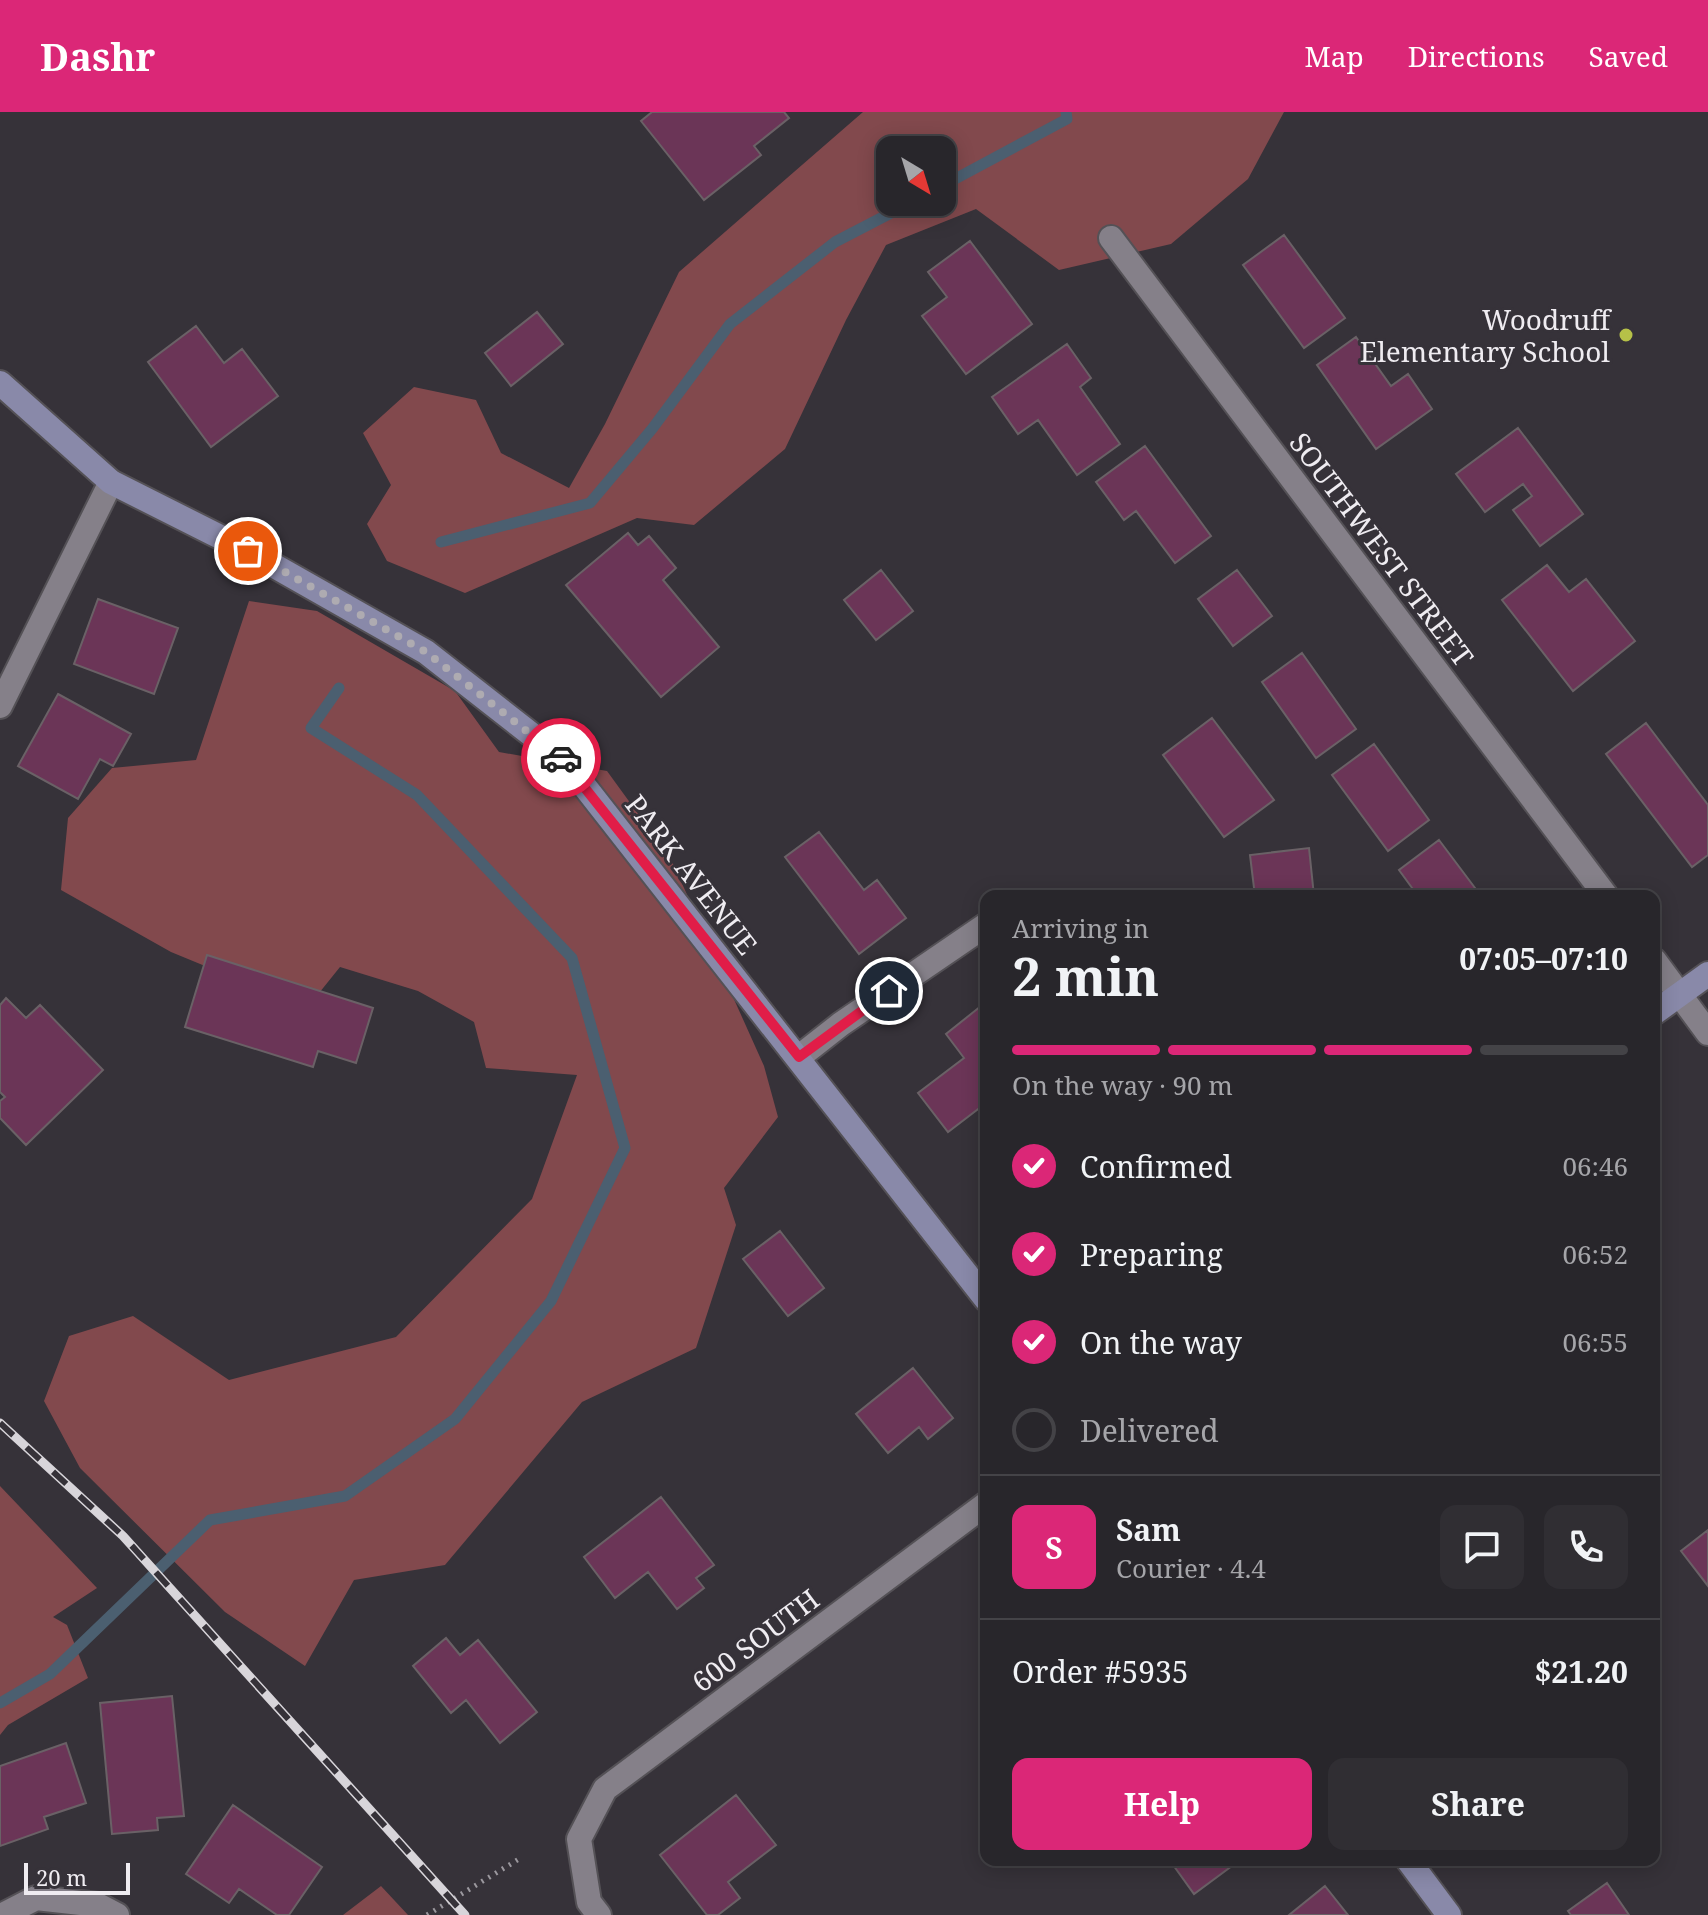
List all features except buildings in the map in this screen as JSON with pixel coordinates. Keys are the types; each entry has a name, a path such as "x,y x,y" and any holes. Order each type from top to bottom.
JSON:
{"street":[{"name":"SOUTHWEST STREET","path":"1111,238 1601,890"},
{"name":"PARK AVENUE","path":"0,383 111,482 248,551 426,652 564,760 980,1291"},
{"path":"0,706 111,482"},
{"path":"799,1057 841,1024 980,929"},
{"path":"1660,968 1708,1033"},
{"path":"1660,1009 1708,974"},
{"name":"600 SOUTH","path":"599,1915 589,1902 579,1839 605,1789 980,1508"},
{"path":"1412,1866 1449,1915"},
{"path":"3,1915 36,1898 98,1905 117,1915"}],"path":[{"path":"427,1915 519,1859"}],"shaded area":[{"path":"863,112 1284,112 1248,179 1171,244 1059,270 976,209 886,245 846,320 785,449 694,525 637,518 465,593 387,561 367,524 391,485 363,433 414,387 476,400 501,453 569,488 605,424 679,272"},
{"path":"249,601 317,611 455,691 499,752 607,771 671,859 764,1066 778,1117 724,1188 736,1225 696,1348 582,1402 445,1565 354,1580 305,1666 225,1612 80,1468 44,1401 69,1336 133,1316 229,1380 396,1337 532,1199 577,1075 486,1068 474,1022 418,991 340,967 307,1008 171,952 61,890 68,818 112,768 196,760"},
{"path":"0,1486 97,1588 53,1617 67,1625 88,1678 8,1725 0,1735"},
{"path":"381,1886 408,1915 343,1915"}],"waterway":[{"path":"956,178 1067,119 1066,112"},
{"path":"441,542 590,503 652,429 730,324 835,242 885,216"},
{"path":"0,1703 50,1674 210,1520 345,1496 455,1419 551,1301 625,1148 572,958 417,795 311,728 339,688"}],"railway":[{"path":"0,1423 123,1536 465,1915"}],"way so far":[{"path":"248,551 426,652 561,758"}],"place":[{"name":"Woodruff Elementary School","path":"1626,335"}],"route":[{"path":"561,758 799,1057 889,991"}]}
